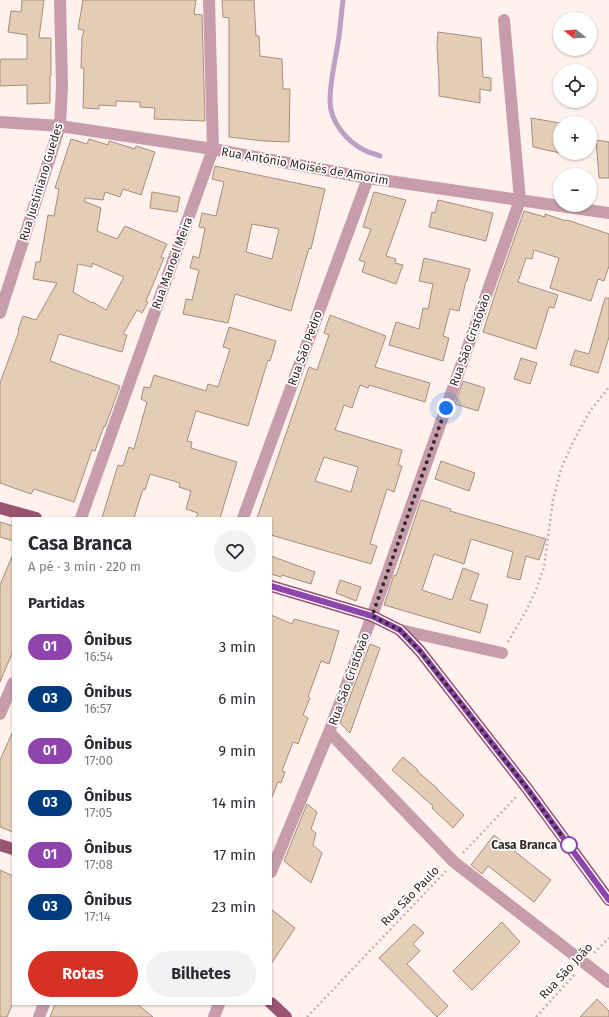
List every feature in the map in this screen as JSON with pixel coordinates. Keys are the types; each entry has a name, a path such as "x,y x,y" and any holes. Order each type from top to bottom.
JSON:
{"main road":[{"path":"0,508 32,517"},
{"path":"272,586 372,616 400,630 420,651 526,787 609,900"},
{"path":"0,844 12,849"},
{"path":"272,1004 286,1017"}],"street":[{"name":"Rua Justiniano Guedes","path":"0,313 60,126 62,86 60,0"},
{"name":"Rua Manoel Meira","path":"80,517 213,149 209,0"},
{"name":"Rua São Cristóvão","path":"272,870 329,732 372,616 520,200 504,20"},
{"name":"Rua Antônio Moisés de Amorim","path":"0,122 60,126 213,149 368,178 609,213"},
{"name":"Rua São Pedro","path":"243,517 368,178"},
{"path":"400,630 502,653"},
{"path":"0,714 12,685"},
{"path":"329,732 454,862 609,982"},
{"path":"38,1017 44,1005"},
{"path":"214,1017 219,1005"}],"path":[{"path":"502,653 527,609 536,590 544,567 553,500 561,469 590,410 609,387"},
{"name":"Rua São Paulo","path":"307,1017 526,787"},
{"name":"Rua São João","path":"536,1017 609,938"}],"building":[{"path":"22,0 44,0 39,38 51,38 50,103 27,104 27,85 0,86 1,59 27,59 27,35 8,32 11,11 21,12"},
{"path":"83,0 196,0 194,14 202,15 205,121 154,119 155,108 140,107 140,102 116,101 116,106 99,105 99,109 83,108 84,68 81,68 82,38 84,30 78,29"},
{"path":"222,0 254,0 256,36 259,36 260,56 282,59 283,89 290,89 289,142 229,137 229,18 223,17"},
{"path":"438,32 481,38 483,77 491,78 491,91 480,89 480,103 439,96 437,46"},
{"path":"531,118 553,122 553,151 533,147"},
{"path":"71,139 87,144 89,139 108,145 109,141 135,149 136,146 155,152 141,195 123,189 120,197 105,192 103,200 85,198 84,201 101,208 97,231 117,239 125,226 167,244 161,257 164,258 146,301 148,302 142,313 137,310 123,334 127,335 122,352 59,334 50,361 120,386 95,451 92,450 74,502 34,489 31,494 0,483 0,383 23,316 36,320 57,283 33,279 36,262 40,262 48,215 54,216 59,189 55,188","holes":["92,263 124,277 106,310 73,292 78,264 92,267"]},
{"path":"597,140 609,142 609,178 599,178"},
{"path":"215,166 325,189 311,249 309,248 291,311 235,294 228,323 183,314 186,299 192,300 199,270 190,268 193,256 199,258 205,228 199,227 202,213 216,216 224,182 212,179","holes":["252,224 279,229 272,259 246,252"]},
{"path":"152,192 180,197 177,212 150,208"},
{"path":"374,192 406,200 386,256 396,259 395,263 403,265 396,284 362,272 365,262 359,260 371,229 363,227"},
{"path":"438,200 493,213 486,241 429,227 432,212 435,213"},
{"path":"524,211 545,217 545,214 609,234 609,266 604,281 598,279 591,301 550,288 559,258 534,250 532,259 526,258 518,282 558,295 554,308 549,307 536,349 483,332"},
{"path":"424,258 470,269 459,311 450,309 443,336 449,338 443,361 389,345 396,322 419,329 423,308 428,309 433,284 419,281"},
{"path":"605,298 609,298 609,337 598,373 570,365 575,350 589,354"},
{"path":"330,315 386,336 375,367 430,383 425,402 369,385 368,388 360,385 352,408 344,405 335,430 402,450 398,465 402,466 394,492 387,489 370,544 377,546 371,564 272,535 272,517 257,517 309,367 317,370 329,335 324,333","holes":["324,457 358,467 351,492 315,481"]},
{"path":"229,327 276,341 270,361 268,360 248,426 196,411 187,441 192,442 191,448 237,462 220,517 196,517 198,513 186,509 191,491 179,487 180,483 150,474 145,490 143,489 134,517 102,517 118,465 123,466 129,447 134,449 147,402 141,399 144,387 150,388 154,375 206,391 208,384 218,387 230,349 223,347"},
{"path":"521,358 537,363 530,384 514,379"},
{"path":"463,381 485,388 478,411 455,404"},
{"path":"441,461 475,473 469,491 435,479"},
{"path":"421,500 451,509 450,511 546,539 539,560 526,556 520,580 507,577 513,552 471,539 464,564 434,554 422,590 452,600 463,568 479,574 470,600 488,605 480,633 384,605 394,575 396,576"},
{"path":"0,522 12,526 12,541 0,537"},
{"path":"12,556 12,653 0,682 0,585"},
{"path":"272,556 315,572 311,584 282,575 281,577 272,574"},
{"path":"340,580 361,587 356,601 336,593"},
{"path":"272,615 292,624 294,619 339,631 329,664 321,661 308,697 310,698 303,715 308,718 298,744 293,742 282,771 285,772 281,783 278,782 272,797"},
{"path":"370,644 380,648 350,733 340,723"},
{"path":"12,733 12,832 0,827 0,760"},
{"path":"403,757 464,815 453,828 432,808 433,806 392,770"},
{"path":"307,804 317,812 311,829 316,833 313,845 322,853 311,883 284,861"},
{"path":"494,835 551,880 534,902 488,866 482,874 471,865"},
{"path":"0,870 12,876 12,1005 7,1017 0,1017"},
{"path":"272,910 295,928 272,962"},
{"path":"502,922 520,942 472,990 453,971"},
{"path":"414,924 424,933 413,944 420,951 407,964 448,1006 437,1017 379,958"},
{"path":"597,999 609,1011 609,1017 580,1017"},
{"path":"55,1005 138,1005 153,1017 50,1017"}],"waterway":[{"path":"343,0 339,37 332,75 330,101 331,109 336,124 346,137 359,147 380,156"}],"bus line":[{"name":"01","path":"272,586 372,616 400,630 420,651 526,787 609,900"}],"place":[{"name":"Casa Branca","path":"569,845"}],"route":[{"path":"446,408 372,616 400,630 420,651 526,787 572,850 569,845"}]}
